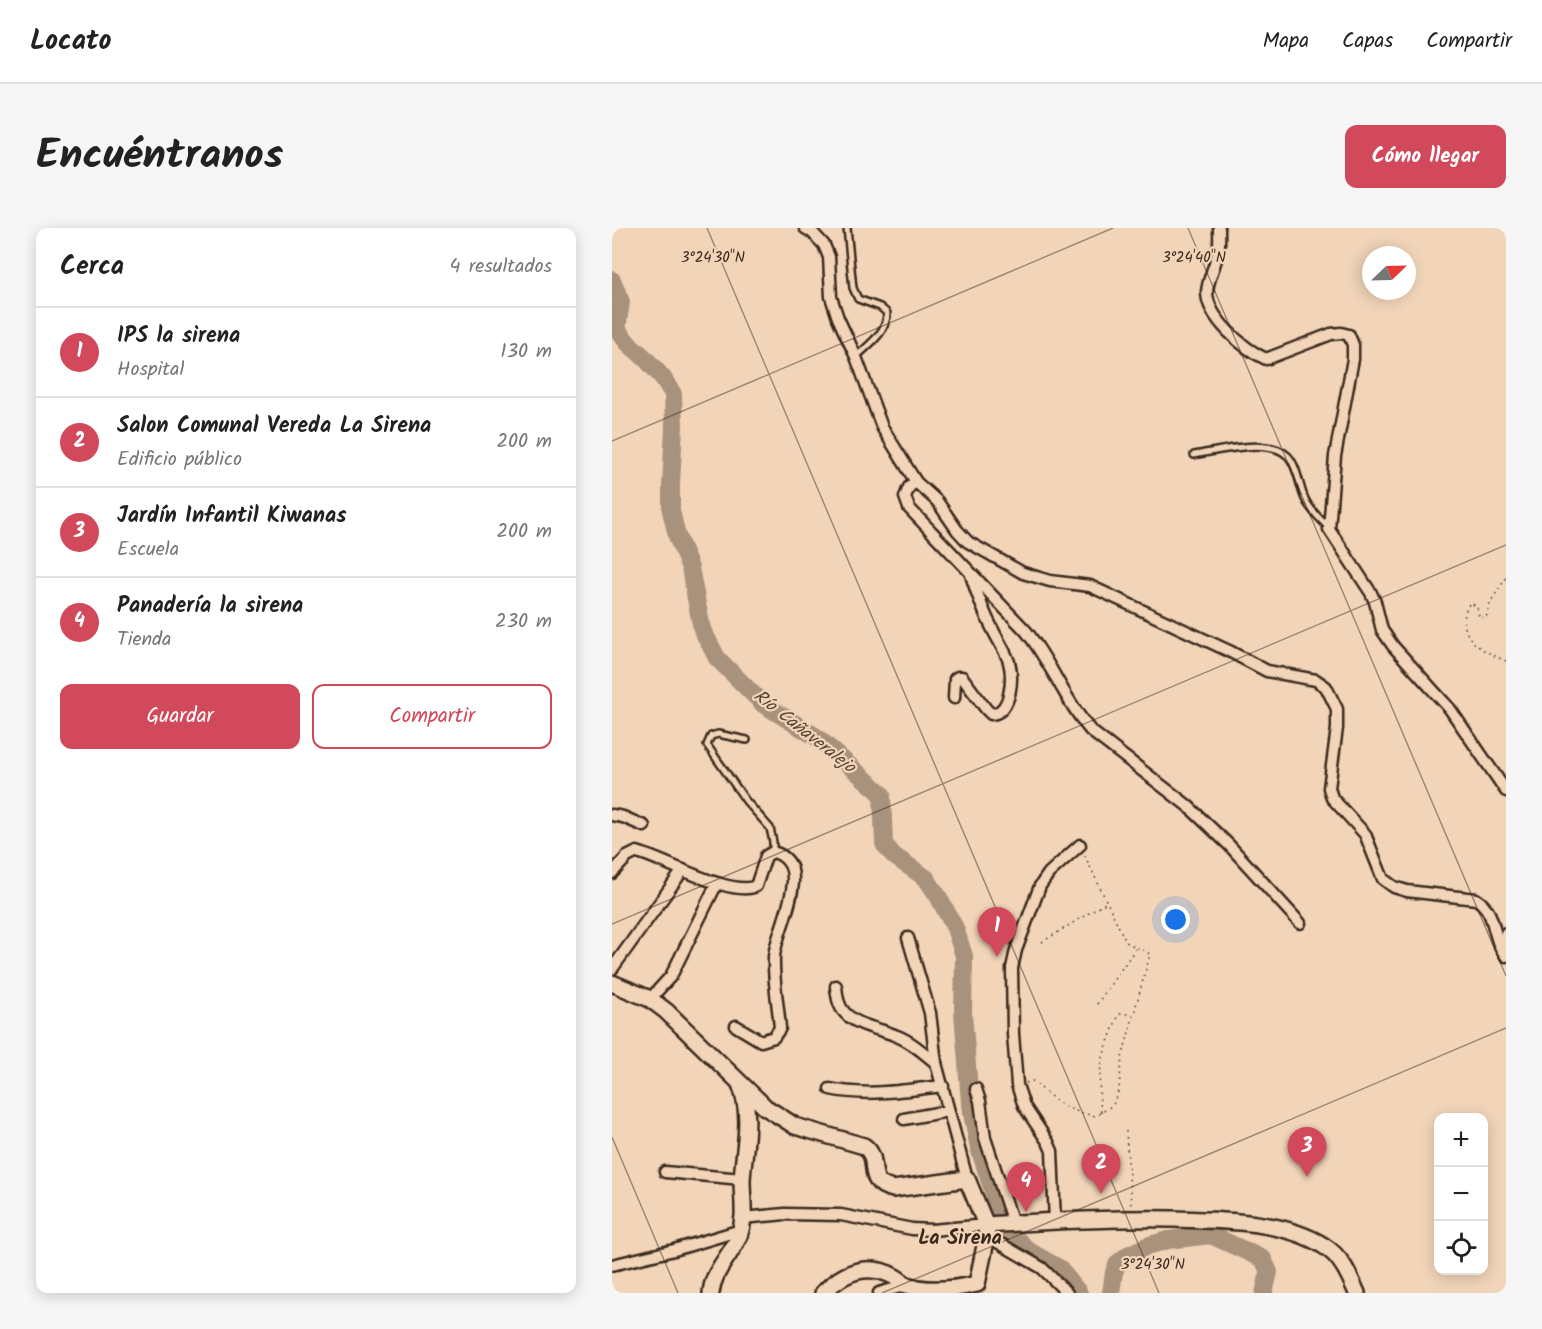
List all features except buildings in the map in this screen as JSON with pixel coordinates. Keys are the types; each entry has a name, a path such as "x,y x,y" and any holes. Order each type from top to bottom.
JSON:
{"street":[{"path":"805,228 824,245 829,257 831,297 882,427 916,482 937,501 968,542 1023,573 1050,581 1090,586 1267,670 1316,680 1326,687 1337,709 1338,728 1329,788 1332,798 1365,834 1383,879 1394,887 1407,891 1476,898 1485,905 1491,916 1498,946 1506,956"},
{"path":"1219,228 1219,250 1207,289 1208,304 1216,316 1252,352 1266,359 1331,334 1349,335 1353,345 1351,371 1335,456 1329,529 1371,593 1382,630 1449,709 1506,791"},
{"path":"916,482 909,487 905,497 909,508 1040,648 1079,718 1091,731 1188,806 1229,845 1300,923"},
{"path":"954,698 955,679 962,677 986,709 991,714 997,714 1006,702 1010,690 1010,664 983,609 970,572"},
{"path":"612,815 644,826"},
{"path":"1055,1222 1052,1151 1024,1106 1017,1085 1013,1034 1012,968 1016,950 1040,886 1049,873 1080,845"},
{"path":"612,873 627,857 637,852 717,883 748,890 756,886 766,856 773,852 781,854 787,860 793,880 793,895 779,932 774,955 780,1028 774,1036 761,1041 736,1026"},
{"path":"612,969 682,870"},
{"path":"650,999 671,976 717,883"},
{"path":"1506,933 1506,946"},
{"path":"908,938 930,1013 936,1063 967,1179 989,1228 1042,1268 1067,1293"},
{"path":"612,982 650,999 666,1011 765,1107 795,1126 864,1146 872,1155 876,1179 882,1186 893,1189 967,1179"},
{"path":"836,986 839,1005 845,1014 898,1036 914,1045 936,1063"},
{"path":"711,1293 716,1273 735,1248 747,1142 745,1099 739,1083"},
{"path":"830,1089 872,1094 943,1086"},
{"path":"976,1089 986,1137 1016,1223"},
{"path":"904,1119 948,1111"},
{"path":"665,1172 742,1179"},
{"path":"612,1265 674,1250 737,1227 785,1214 841,1215 912,1229 989,1228 1016,1223 1131,1218 1215,1220 1250,1223 1309,1238 1325,1246 1340,1258 1357,1293"},
{"path":"879,1293 916,1289 977,1289 989,1228"},
{"path":"823,1293 843,1276 859,1270 876,1270 894,1276 916,1289"}],"lane":[{"path":"847,228 852,288 858,299 886,313 887,322 881,333 856,357"},
{"path":"1194,455 1251,446 1269,448 1287,456 1295,470 1306,502 1329,529"},
{"path":"747,740 718,734 711,736 707,745 746,801 770,828 773,852"}],"path":[{"path":"1506,578 1490,603 1486,618 1479,617 1476,607 1471,603 1464,614 1467,634 1476,645 1506,661"},
{"path":"1033,1081 1074,1112 1096,1116 1113,1105 1119,1089 1122,1058 1150,954 1126,942 1080,845"},
{"path":"1042,942 1108,902"},
{"path":"1097,1004 1136,947"},
{"path":"1101,1113 1098,1086 1103,1053 1119,1014 1134,1014"},
{"path":"1126,1131 1131,1218"}],"waterway":[{"name":"Río Cañaveralejo","path":"612,280 621,302 617,329 663,378 673,394 671,511 677,536 690,568 702,629 717,658 763,704 818,738 882,794 884,844 894,856 926,878 955,928 964,956 963,1012 970,1103 979,1148 998,1206 1012,1235 1029,1251 1059,1268 1079,1293"},
{"name":"Río Cañaveralejo","path":"1111,1293 1114,1272 1118,1263 1128,1255 1168,1240 1211,1235 1263,1259 1269,1272 1264,1293"}],"place":[{"name":"IPS la sirena","path":"997,957"},
{"name":"Jardín Infantil Kiwanas","path":"1307,1177"},
{"name":"Salon Comunal Vereda La Sirena","path":"1101,1194"},
{"name":"Panadería la sirena","path":"1026,1212"}],"district":[{"name":"La Sirena","path":"960,1239"}]}
